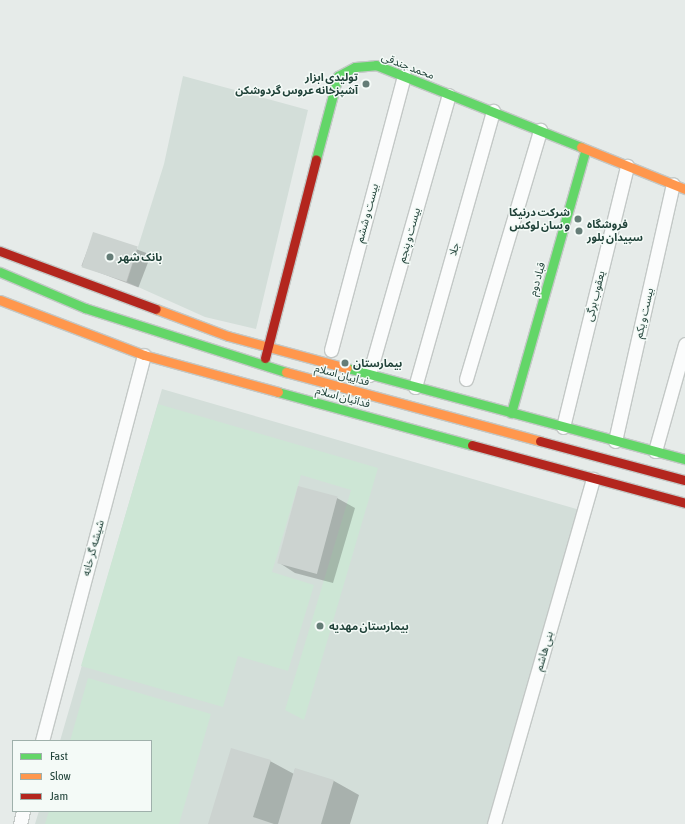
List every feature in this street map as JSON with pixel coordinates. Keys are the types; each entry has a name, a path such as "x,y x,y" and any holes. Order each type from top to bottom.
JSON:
{"street":[{"name":"محمد جندقی","path":"268,348 338,76 355,68 376,65 448,95 540,130 585,152 627,166 679,187"},
{"name":"بیست و ششم","path":"331,350 404,76"},
{"name":"بیست و پنجم","path":"369,375 448,95"},
{"name":"جلا","path":"415,387 493,111"},
{"path":"466,380 540,130"},
{"name":"قباد دوم","path":"511,413 585,152"},
{"name":"یعقوب برگی","path":"563,427 627,166"},
{"name":"بیست و یکم","path":"615,441 679,187"},
{"path":"0,251 89,297 268,348 685,459"},
{"name":"فداییان اسلام","path":"0,272 89,297 263,366 685,480"},
{"name":"فدائیان اسلام","path":"0,300 144,355 685,503"},
{"path":"655,451 685,344"},
{"path":"263,366 268,348"},
{"name":"شیشه گر خانه","path":"42,740 144,355"},
{"name":"بنی هاشم","path":"494,824 593,479"},
{"path":"20,824 23,812"}],"shaded area":[{"path":"183,76 308,110 256,329 205,317 127,282 164,164"},
{"name":"بیمارستان مهدیه","path":"162,389 580,510 488,824 35,824 39,812 152,812 152,740 60,740"}],"green space":[{"path":"158,404 378,468 304,720 285,710 351,490 301,475 272,572 314,585 288,671 238,656 223,707 81,666"},
{"path":"88,678 211,714 179,824 45,824 49,812 152,812 152,740 70,740"}],"building":[{"name":"بانک شهر","path":"93,232 138,247 126,282 82,267"},
{"path":"298,486 338,497 317,574 277,563"},
{"path":"231,748 271,760 253,817 274,824 208,824"},
{"path":"295,768 334,780 321,824 278,824"}],"traffic: fast":[{"path":"316,159 338,76 355,67 376,65 581,147"},
{"path":"511,413 585,152"},
{"path":"0,272 85,308 286,372"},
{"path":"347,368 685,459"},
{"path":"278,392 472,445"}],"traffic: slow":[{"path":"581,147 685,189"},
{"path":"0,300 144,355 278,392"},
{"path":"156,309 228,336 347,368"},
{"path":"286,372 540,441"}],"traffic: jam":[{"path":"265,358 316,159"},
{"path":"0,251 156,309"},
{"path":"540,441 685,480"},
{"path":"472,445 685,503"}],"place":[{"name":"تولیدی ابزار آشپزخانه عروس گردوشکن","path":"366,84"},
{"name":"شرکت درنیکا و سان لوکس","path":"578,219"},
{"name":"فروشگاه سپیدان بلور","path":"579,231"},
{"name":"بانک شهر","path":"110,257"},
{"name":"بیمارستان","path":"345,363"},
{"name":"بیمارستان مهدیه","path":"320,626"}]}
